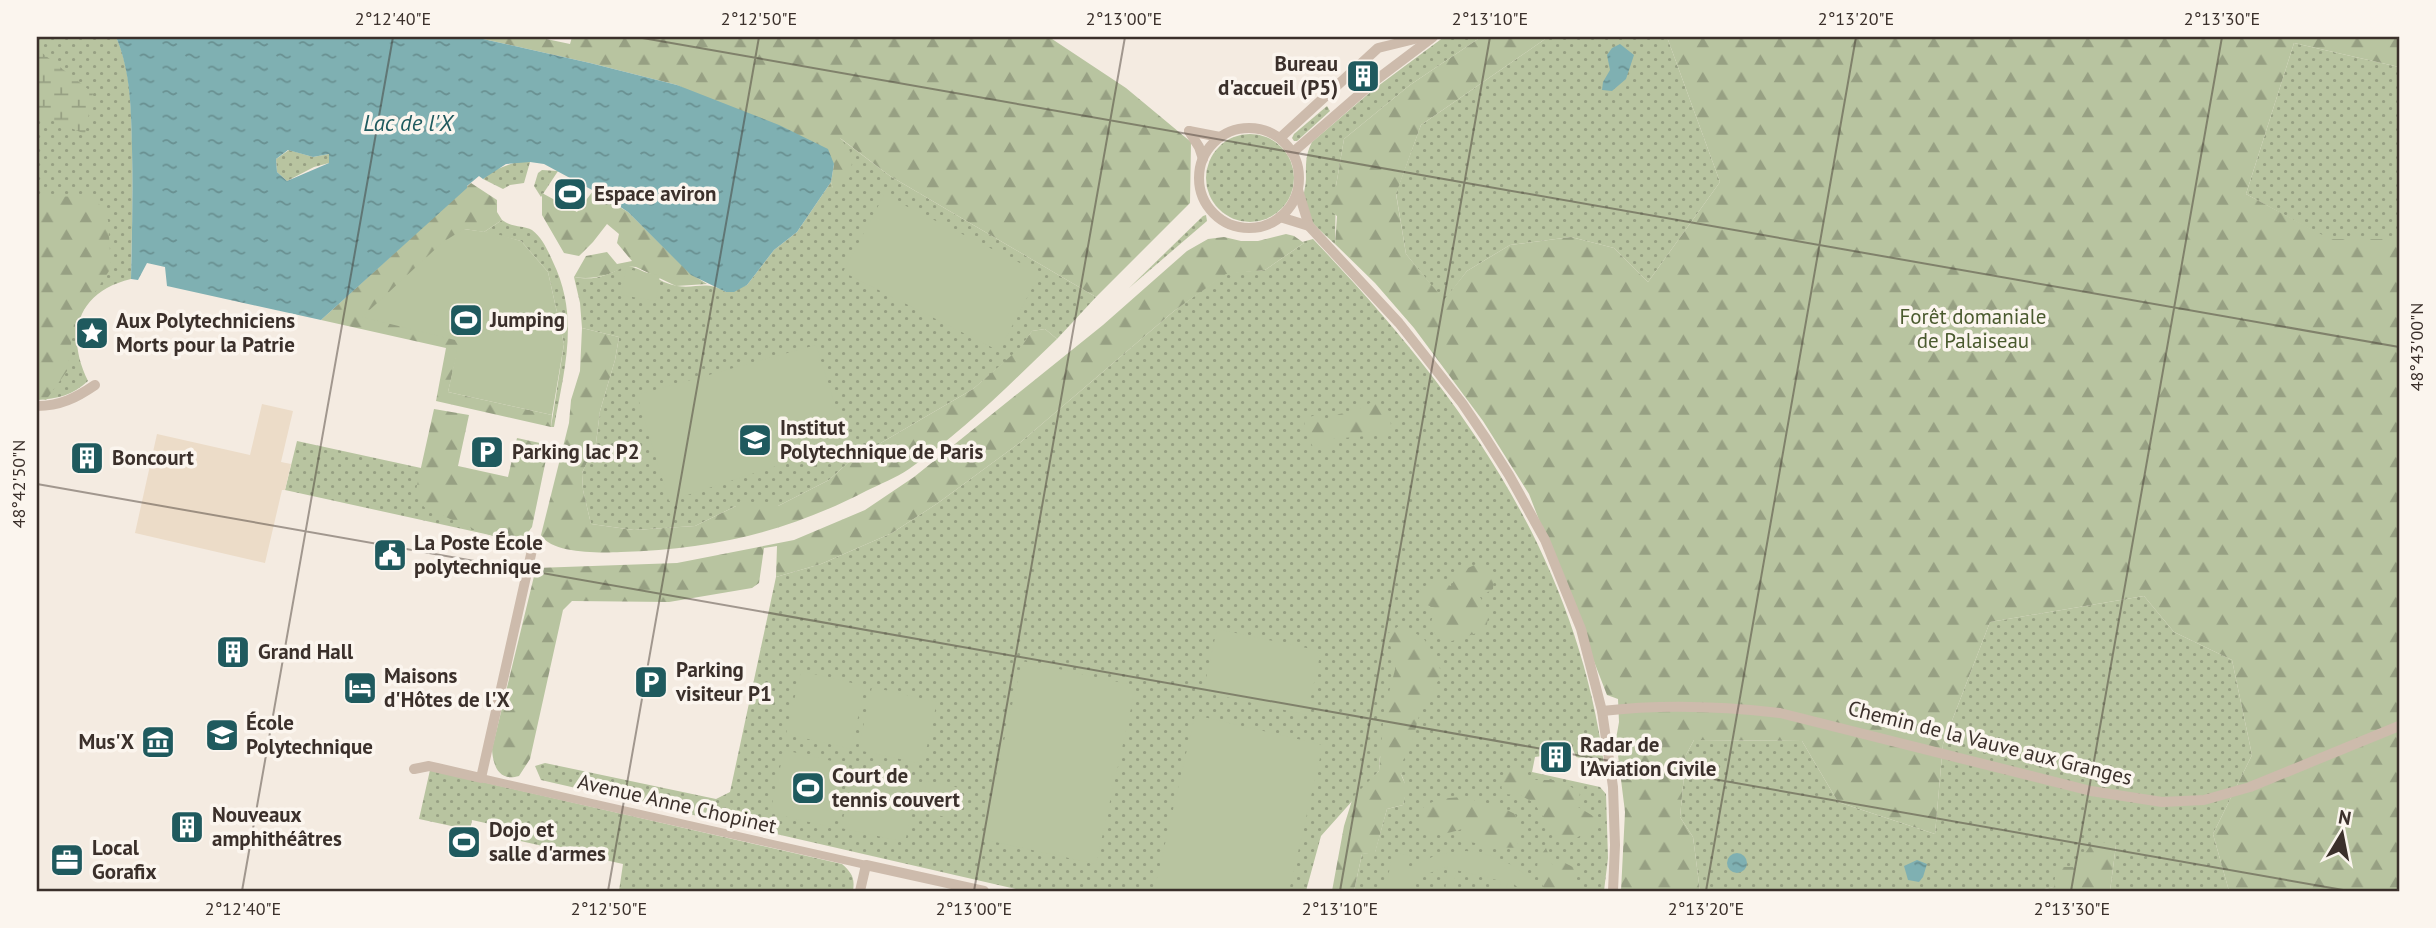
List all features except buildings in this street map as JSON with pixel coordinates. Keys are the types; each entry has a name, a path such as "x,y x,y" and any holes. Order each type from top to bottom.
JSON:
{"street":[{"path":"1280,138 1378,48 1423,37"},
{"path":"1292,153 1376,80 1433,37"},
{"path":"1298,190 1288,210 1280,218 1269,224 1245,228 1221,220 1212,212 1201,192 1199,181 1203,159 1220,137 1240,129 1261,130 1280,138 1292,153 1297,165 1298,190 1309,226 1399,323 1462,403 1509,475 1545,540 1562,578 1581,629 1602,711 1613,787 1613,891"},
{"path":"1203,159 1189,131 1220,137"},
{"path":"1280,218 1309,226"},
{"path":"37,406 53,406 75,399 94,385"},
{"path":"414,769 429,766 481,778 533,550"},
{"name":"Chemin de la Vauve aux Granges","path":"1602,711 1658,706 1735,707 1780,713 2091,790 2162,802 2204,800 2250,787 2399,726"},
{"name":"Avenue Anne Chopinet","path":"481,778 866,865"},
{"path":"860,891 866,865 984,891"}],"green space":[{"path":"37,37 116,37 125,62 129,89 132,177 131,279 98,294 81,317 77,332 77,347 88,381 77,390 64,395 37,400"},
{"path":"474,37 537,37 570,44 572,37 1049,37 1126,88 1191,142 1190,203 1096,297 890,176 840,138 853,155 850,177 833,189 831,182 834,164 677,85"},
{"path":"1444,37 1481,37 1410,85 1344,139 1336,186 1335,244 1315,225 1304,208 1306,160 1312,142 1374,89"},
{"name":"Forêt domaniale de Palaiseau","path":"1481,37 1548,37 1421,125 1396,194 1406,254 1444,300 1467,271 1510,245 1571,237 1614,248 1648,282 1720,182 1667,37 2399,37 2399,67 2294,43 2246,194 2330,239 2399,239 2399,891 2229,891 2213,834 2252,755 2232,660 2174,632 2144,596 1990,622 1943,744 1935,834 1838,802 1802,741 1694,740 1686,755 1680,817 1693,837 1700,891 1621,891 1625,812 1616,739 1619,722 1618,699 1607,695 1529,494 1483,421 1414,328 1375,283 1335,244 1337,216 1328,209 1336,186 1344,139 1410,85"},
{"path":"1548,37 1667,37 1720,182 1648,282 1614,248 1571,237 1510,245 1467,271 1444,301 1406,254 1396,193 1421,125"},
{"path":"2294,43 2399,67 2399,239 2330,240 2246,194"},
{"path":"37,49 93,93 85,134 37,114"},
{"path":"1327,106 1330,111 1294,141 1294,134"},
{"path":"1250,134 1267,138 1281,147 1290,161 1294,178 1290,195 1281,209 1267,218 1250,222 1233,218 1219,209 1210,195 1206,178 1210,161 1219,147 1233,138"},
{"path":"837,136 890,176 1096,297 1057,339 1045,329 1032,331 1019,350 973,389 850,461 829,480 778,506 736,506 695,526 634,530 591,524 582,473 596,443 600,411 619,337 582,328 574,277 601,277 625,265 677,286 707,286 726,292 747,285 774,250 797,232 831,182 833,188"},
{"path":"289,150 313,157 329,154 329,163 314,167 287,181 277,172 276,159"},
{"path":"516,162 530,162 524,183 503,189 483,179 492,171"},
{"path":"542,170 558,171 541,197 534,186 538,173"},
{"path":"471,183 497,200 497,212 502,220 484,232 464,229 460,341 448,392 552,415 551,427 436,401 446,348 321,320"},
{"path":"593,191 628,212 691,274 707,284 676,286 636,267 625,266 600,276 574,277 586,256 607,252 617,264 632,261 617,243 619,234 607,224 579,256 564,253 542,215 542,193 577,212"},
{"path":"884,195 1040,273 999,351 843,272"},
{"path":"37,196 95,197 108,220 111,268 74,324 67,371 46,400 37,397"},
{"path":"1206,215 1207,221 1129,288 1203,216"},
{"path":"502,220 529,228 536,233 547,249 561,283 568,324 565,365 554,427 551,427 564,344 548,272 521,241 484,232"},
{"name":"Jumping","path":"464,229 521,241 548,272 564,344 552,415 448,392 459,341 362,317 443,242"},
{"path":"1286,234 1304,243 1265,270 1226,274 1174,311 1022,441 892,533 821,564 776,577 777,546 764,548 759,583 752,588 669,602 572,601 563,610 530,759 519,776 506,777 498,771 492,749 536,568 677,563 794,540 865,510 914,477 1103,325 1187,251 1208,239 1224,237 1258,241"},
{"path":"1313,239 1416,355 1461,415 1502,478 1537,544 1567,613 1589,686 1604,764 1600,770 1596,761 1576,757 1567,742 1560,741 1549,743 1542,756 1535,757 1532,772 1600,787 1606,794 1608,858 1604,891 1354,891 1362,854 1375,852 1387,809 1403,805 1405,788 1402,776 1380,756 1379,771 1321,836 1306,891 1024,891 541,780 535,766 545,763 716,799 730,792 776,577 821,564 892,533 1022,441 1174,311 1226,273 1265,270 1304,243 1302,242"},
{"path":"626,269 660,275 656,301 621,295"},
{"path":"582,328 619,337 600,411 596,443 582,473 591,524 634,530 695,526 736,506 778,506 829,480 850,461 973,389 1019,349 1032,331 1045,329 1057,339 929,455 899,475 836,506 777,528 717,542 654,550 601,552 577,551 555,546 541,535 580,371"},
{"path":"816,345 847,443 669,501 637,395"},
{"path":"1376,400 1390,412 1391,427 1386,434 1333,439 1326,449 1313,447 1305,432 1304,418 1317,415 1328,420"},
{"path":"434,409 469,415 458,466 508,477 517,438 549,445 532,527 522,538 514,540 495,537 424,507 416,490"},
{"path":"297,441 421,468 456,520 499,537 285,490"},
{"path":"1479,563 1494,572 1493,589 1480,597 1489,612 1486,630 1452,641 1438,638 1430,626 1435,608 1422,603 1420,590 1433,580 1451,586 1459,572"},
{"path":"2144,596 2174,632 2232,660 2252,755 2213,834 2229,891 2110,891 2116,845 2076,867 2054,887 2035,891 1700,891 1693,837 1680,817 1686,755 1694,740 1802,741 1838,802 1935,834 1943,744 1990,622"},
{"path":"1402,624 1424,639 1438,660 1441,674 1432,694 1422,705 1413,738 1399,770 1407,788 1403,805 1387,809 1375,853 1362,854 1354,891 1332,891 1344,826 1353,797 1379,771 1384,711 1396,666 1387,634"},
{"path":"1217,629 1321,651 1307,715 1203,692"},
{"path":"1022,661 1136,686 1096,864 982,839"},
{"path":"801,671 865,686 851,749 786,734"},
{"path":"872,687 937,702 923,764 858,750"},
{"path":"1195,715 1323,745 1289,891 1154,891"},
{"name":"Court de tennis couvert","path":"784,750 845,764 831,827 770,813"},
{"path":"855,766 919,781 905,842 841,828"},
{"path":"1516,766 1534,780 1559,780 1580,792 1578,807 1600,820 1568,843 1557,838 1534,803 1520,795 1502,794 1501,777"},
{"path":"430,770 842,864 852,876 853,891 619,891 623,864 516,840 517,830 472,820 470,830 419,819"},
{"path":"927,781 960,788 953,819 921,811"},
{"path":"1462,797 1501,807 1515,814 1520,826 1517,848 1494,847 1466,841 1462,829 1440,834 1429,832 1419,812 1438,800"},
{"path":"2094,840 2116,845 2110,891 2035,891 2054,887 2056,867 2076,867"},
{"path":"1546,848 1554,869 1561,861 1573,867 1578,883 1575,891 1545,891 1537,864"},
{"path":"1466,851 1508,863 1533,882 1540,891 1522,891 1509,880 1505,891 1498,891 1501,881 1456,870 1453,891 1445,891 1448,866 1427,874 1407,891 1385,891 1393,852 1411,856 1408,869 1438,854"}],"shaded area":[{"path":"262,404 293,411 281,462 291,464 285,490 282,490 265,563 135,533 157,434 250,455"}],"water":[{"name":"Lac de l'X","path":"116,37 474,37 677,85 779,125 828,149 834,164 831,182 797,232 774,250 747,285 734,292 726,292 691,275 628,212 607,198 544,164 506,164 483,179 479,176 467,186 321,320 167,286 165,267 147,263 138,280 131,279 131,120 121,50","holes":["288,150 313,157 329,154 329,163 287,181 277,172 276,159"]},
{"path":"1620,44 1634,55 1626,79 1612,91 1602,90 1610,70 1607,55 1612,48"},
{"path":"1733,853 1741,853 1747,863 1741,873 1733,873 1727,867 1727,859"},
{"path":"1917,860 1927,864 1919,882 1908,880 1904,866"}],"place":[{"name":"Bureau d'accueil (P5)","path":"1363,76"},
{"name":"Espace aviron","path":"570,194"},
{"name":"Jumping","path":"466,320"},
{"name":"Aux Polytechniciens Morts pour la Patrie","path":"92,333"},
{"name":"Institut Polytechnique de Paris","path":"755,440"},
{"name":"Parking lac P2","path":"487,452"},
{"name":"Boncourt","path":"87,458"},
{"name":"La Poste École polytechnique","path":"390,555"},
{"name":"Grand Hall","path":"233,652"},
{"name":"Parking visiteur P1","path":"651,682"},
{"name":"Maisons d'Hôtes de l'X","path":"360,688"},
{"name":"École Polytechnique","path":"222,735"},
{"name":"Mus'X","path":"158,742"},
{"name":"Radar de l’Aviation Civile","path":"1556,757"},
{"name":"Court de tennis couvert","path":"808,788"},
{"name":"Nouveaux amphithéâtres","path":"187,827"},
{"name":"Dojo et salle d'armes","path":"464,842"},
{"name":"Local Gorafix","path":"67,860"}]}
